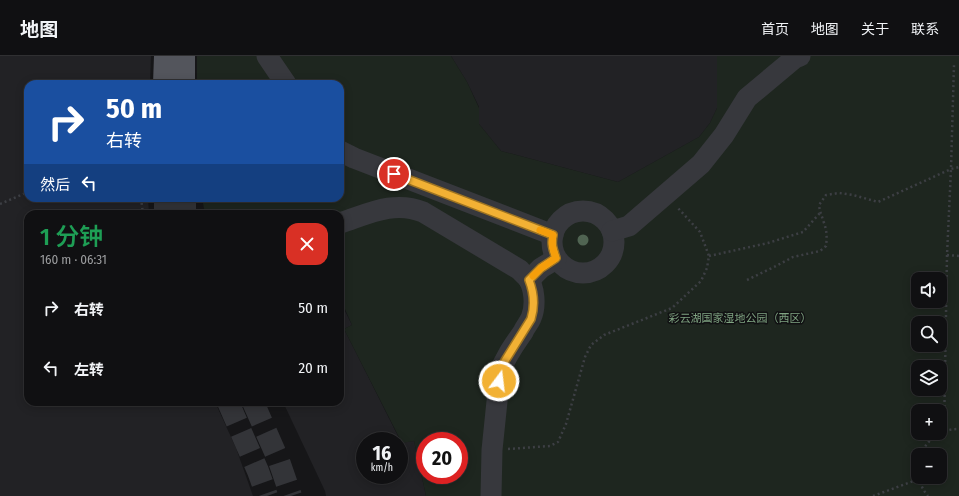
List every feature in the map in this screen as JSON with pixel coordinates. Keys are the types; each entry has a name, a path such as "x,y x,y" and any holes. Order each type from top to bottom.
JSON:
{"main road":[{"path":"164,80 165,56"},
{"path":"184,56 184,80"}],"lane":[{"path":"267,56 283,80"},
{"path":"612,231 629,226 702,164 724,135 747,98 795,58 800,56"},
{"path":"344,153 361,161 553,235"},
{"path":"344,222 386,208 406,207 415,209 423,212 520,270 529,280 534,298 531,319 507,356 500,372 492,450 490,496"},
{"path":"590,212 599,216 606,222 612,231 614,240 613,250 609,260 602,267 593,272 582,274 572,272 563,266 556,258 552,249 555,229 561,220 570,214 590,212"},
{"path":"529,280 541,268 556,258"}],"path":[{"path":"944,404 947,255 954,65"},
{"path":"747,280 793,256 820,250 826,246 827,235 819,205 826,195 839,193 878,202 951,169 959,167"},
{"path":"0,204 24,194"},
{"path":"492,450 545,447 558,442 566,424 585,357 591,345 604,335 672,308 701,281 707,268 709,256 700,232 666,194"},
{"path":"709,256 768,243 802,232 820,213"},
{"path":"947,255 959,256"},
{"path":"947,430 959,429"},
{"path":"923,448 930,440"},
{"path":"873,496 911,480"},
{"path":"921,484 928,496"}],"shaded area":[{"path":"0,56 151,56 150,80 24,80 24,202 148,202 149,210 24,210 24,406 217,406 236,448 253,496 0,496"},
{"path":"451,56 717,56 717,108 710,123 699,137 618,182 501,151 479,124 479,107 467,82"},
{"path":"344,309 352,325 344,329"},
{"path":"344,329 396,432 356,432 356,484 408,484 408,441 414,441 416,450 416,484 423,484 426,496 326,496 285,406 344,406"}],"green space":[{"name":"彩云湖国家湿地公园（西区）","path":"197,56 451,56 467,82 479,108 479,124 501,151 618,182 699,137 710,123 717,108 717,56 959,56 959,496 426,496 423,484 468,484 468,432 416,432 416,450 414,441 408,442 408,432 396,432 344,329 352,325 344,307 344,210 204,210 203,202 344,202 344,80 197,80"}],"tunnel":[{"path":"165,202 165,210"},
{"path":"185,202 185,210"},
{"path":"230,406 258,471 267,496"},
{"path":"255,406 279,461 291,496"}],"slow traffic":[{"path":"533,276 541,268 556,258 552,249 553,235 540,230"}],"route":[{"path":"394,174 553,235 552,249 556,258 541,268 529,280 534,298 531,319 507,356 500,372 499,381"}]}
